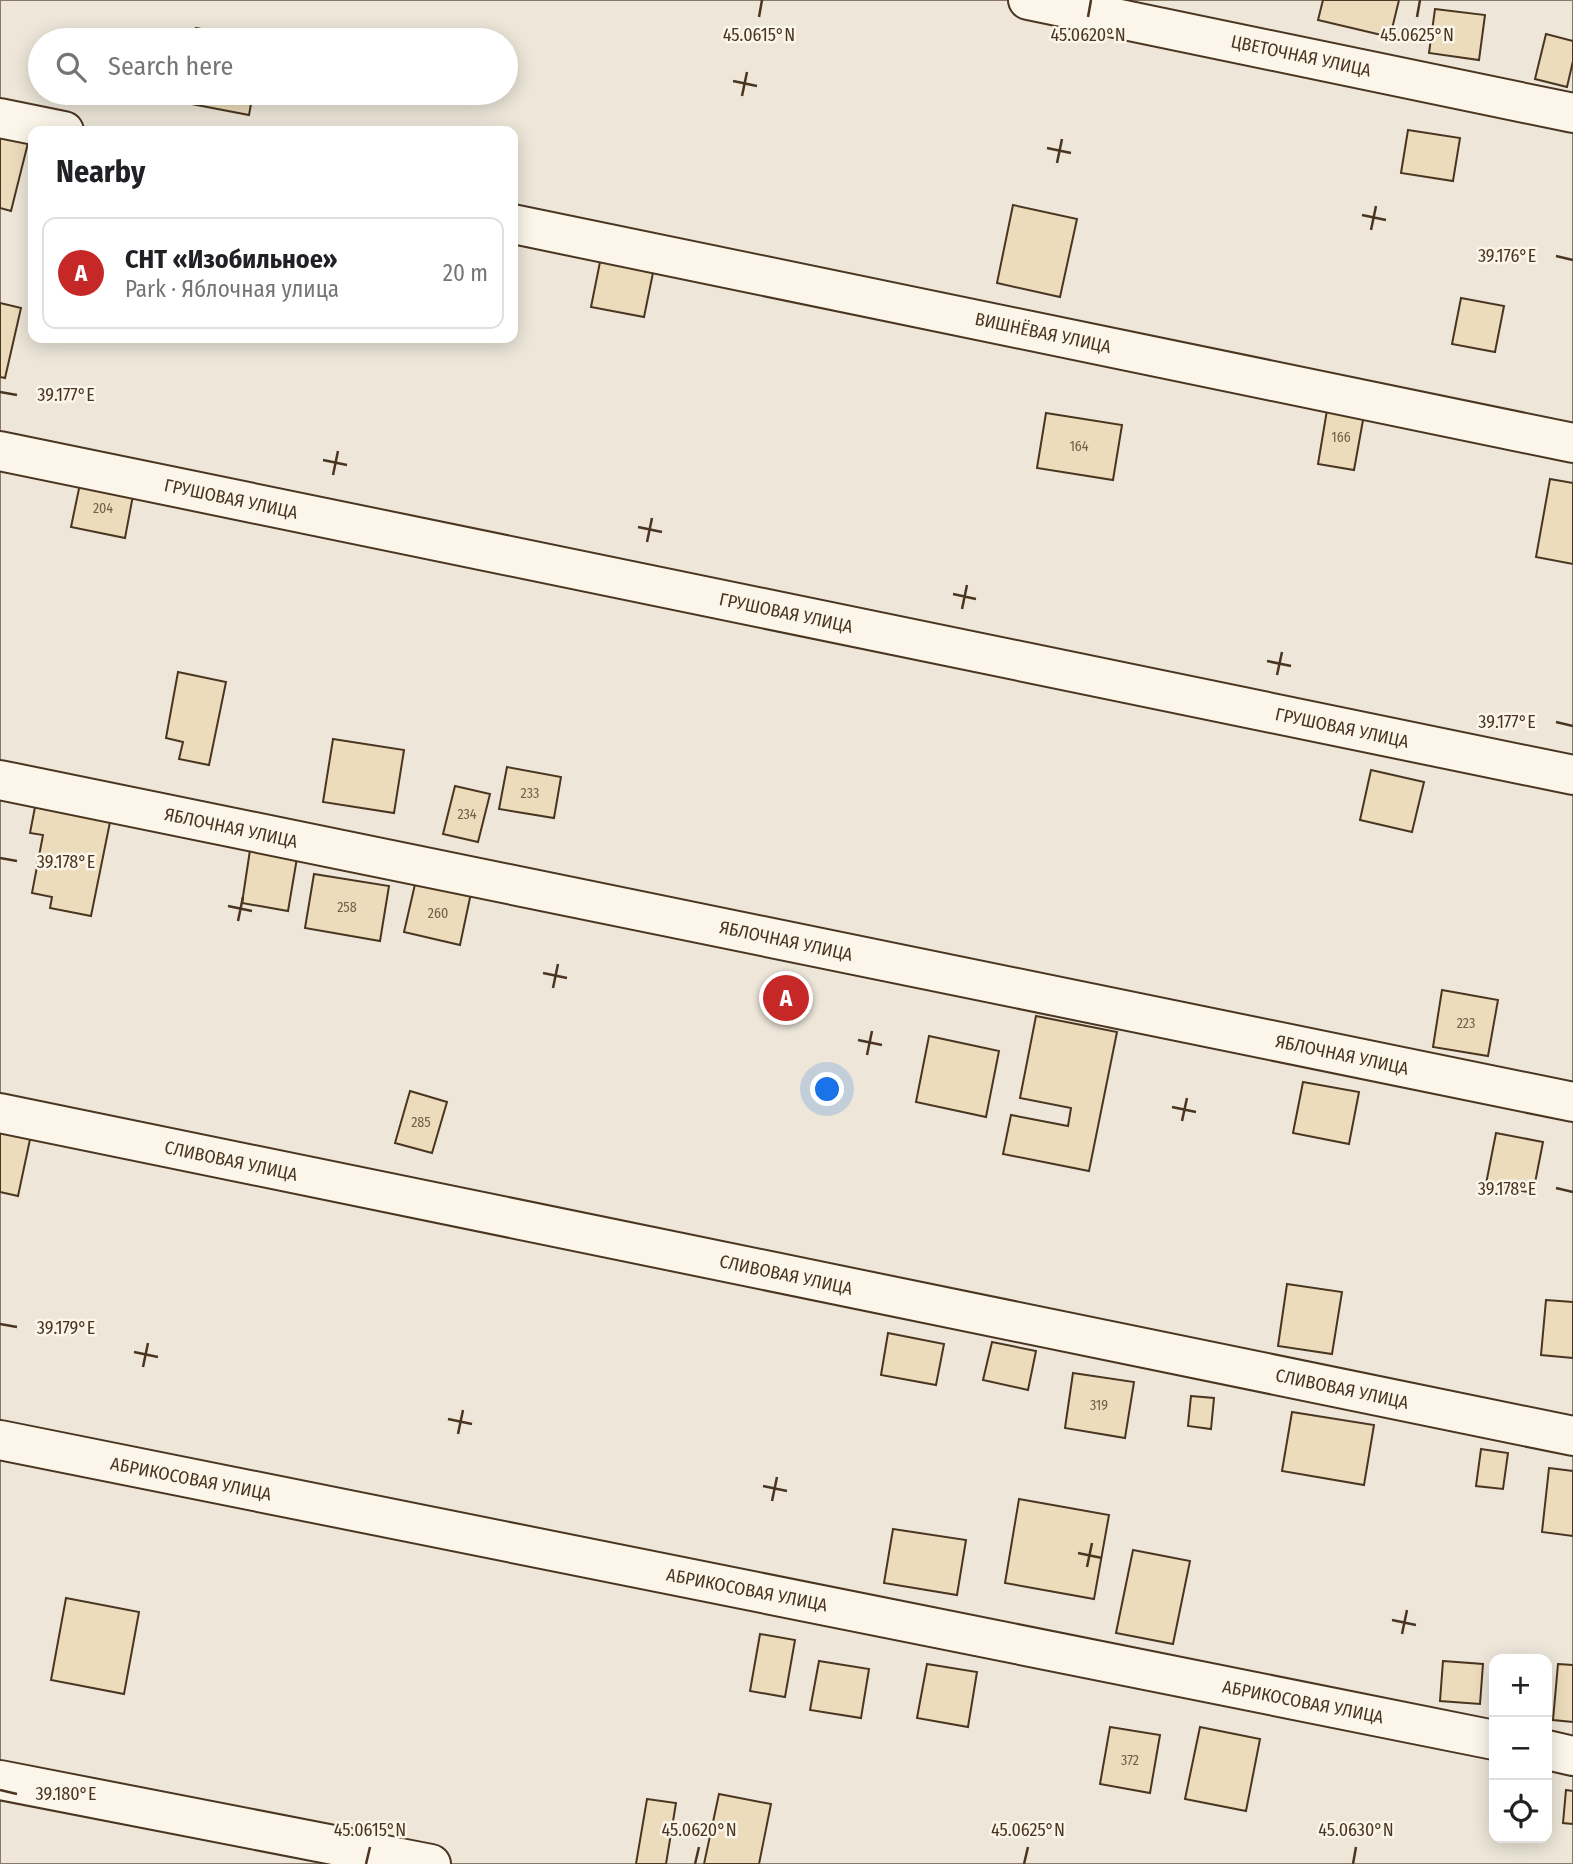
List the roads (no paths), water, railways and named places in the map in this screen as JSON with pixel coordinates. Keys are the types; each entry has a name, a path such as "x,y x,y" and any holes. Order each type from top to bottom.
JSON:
{"street":[{"name":"ЦВЕТОЧНАЯ УЛИЦА","path":"1028,0 1573,113"},
{"path":"0,118 39,126"},
{"name":"ВИШНЁВАЯ УЛИЦА","path":"518,225 1573,443"},
{"name":"ГРУШОВАЯ УЛИЦА","path":"0,452 1573,775"},
{"name":"ЯБЛОЧНАЯ УЛИЦА","path":"0,780 1573,1102"},
{"name":"СЛИВОВАЯ УЛИЦА","path":"0,1113 1573,1436"},
{"name":"АБРИКОСОВАЯ УЛИЦА","path":"0,1440 1489,1739"},
{"path":"1552,1752 1573,1756"},
{"path":"0,1780 431,1864"}],"place":[{"name":"СНТ «Изобильное»","path":"786,998"}]}
